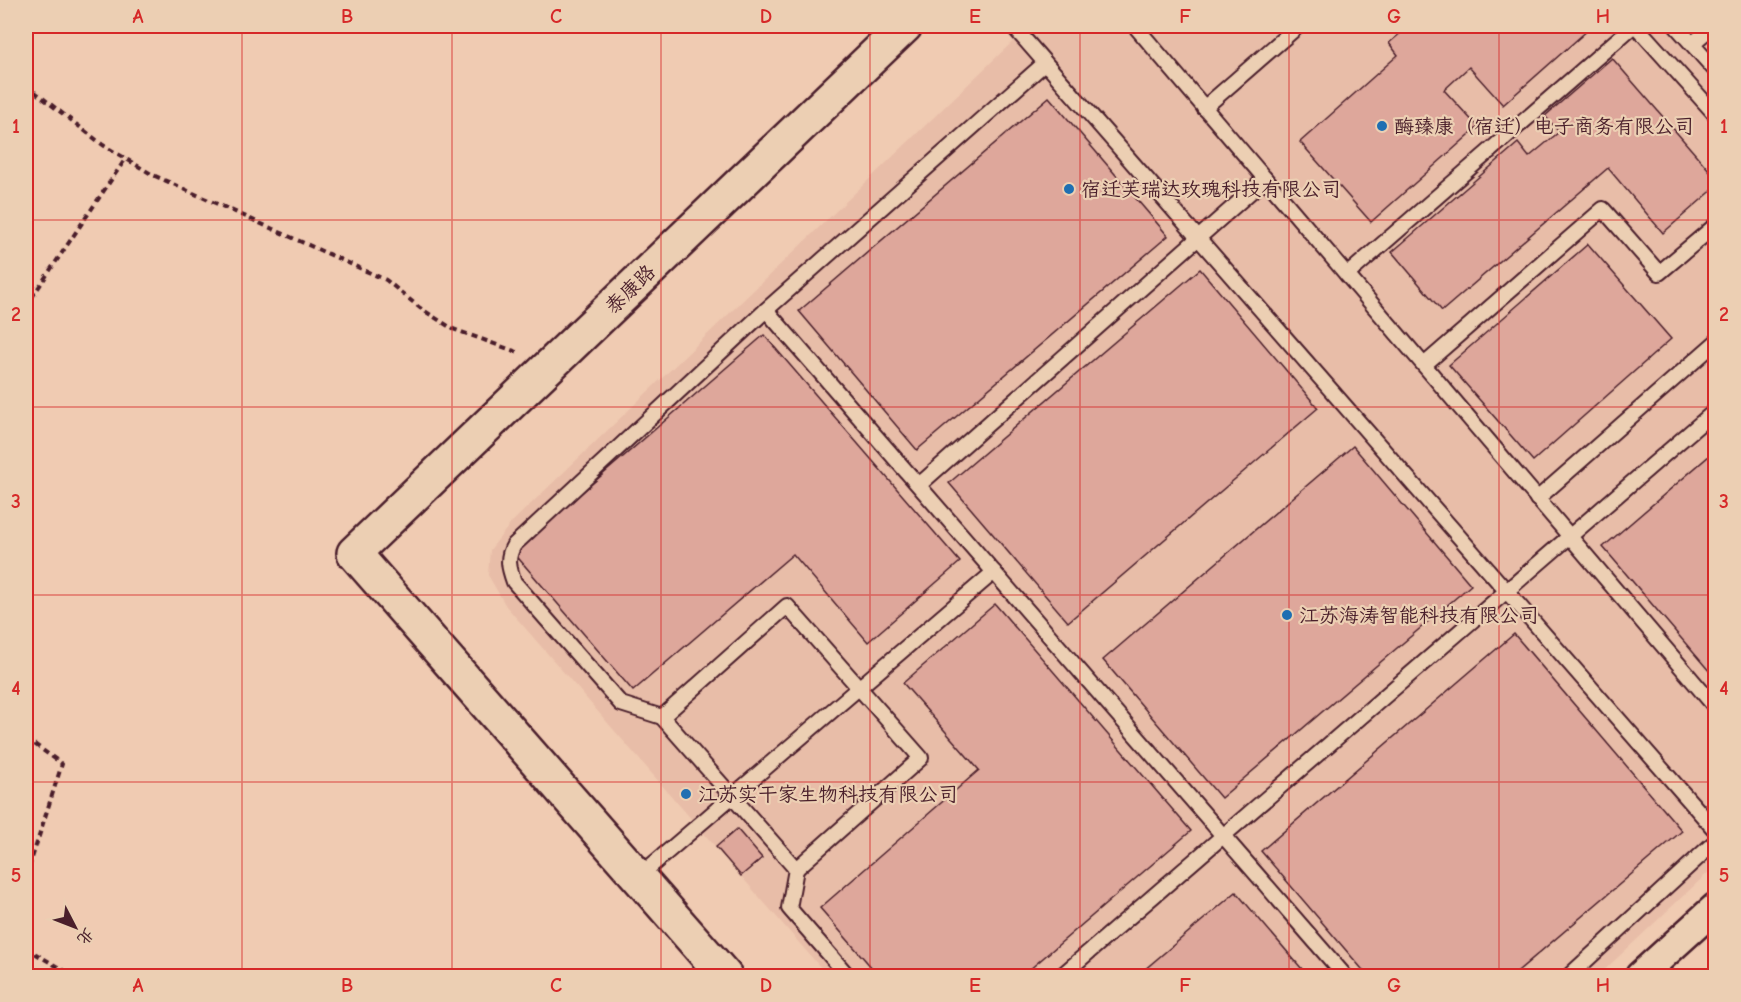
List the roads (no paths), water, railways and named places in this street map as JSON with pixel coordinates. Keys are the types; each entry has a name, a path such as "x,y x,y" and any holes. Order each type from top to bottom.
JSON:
{"street":[{"name":"泰康路","path":"638,877 354,553 905,26"},
{"path":"638,877 725,976"},
{"path":"1640,976 1716,907"}],"lane":[{"path":"1013,26 1716,831"},
{"path":"1134,26 1716,708"},
{"path":"1204,108 1298,26"},
{"path":"1347,275 1635,26 1716,115"},
{"path":"1676,26 1716,71"},
{"path":"1692,44 1713,26"},
{"path":"796,869 662,717 621,704 514,582 508,567 509,553 525,533 766,310 1045,63"},
{"path":"919,485 1265,179"},
{"path":"1424,365 1604,209 1659,273 1716,225"},
{"path":"766,310 1345,976"},
{"path":"1537,499 1716,342"},
{"path":"1061,976 1716,410"},
{"path":"638,877 994,572"},
{"path":"662,717 787,606 921,758 796,869 789,908 848,976"},
{"path":"1569,976 1716,841"}],"place":[{"name":"酶臻康（宿迁）电子商务有限公司","path":"1382,126"},
{"name":"宿迁芙瑞达玫瑰科技有限公司","path":"1069,189"},
{"name":"江苏海涛智能科技有限公司","path":"1287,615"},
{"name":"江苏实干家生物科技有限公司","path":"686,794"}]}
